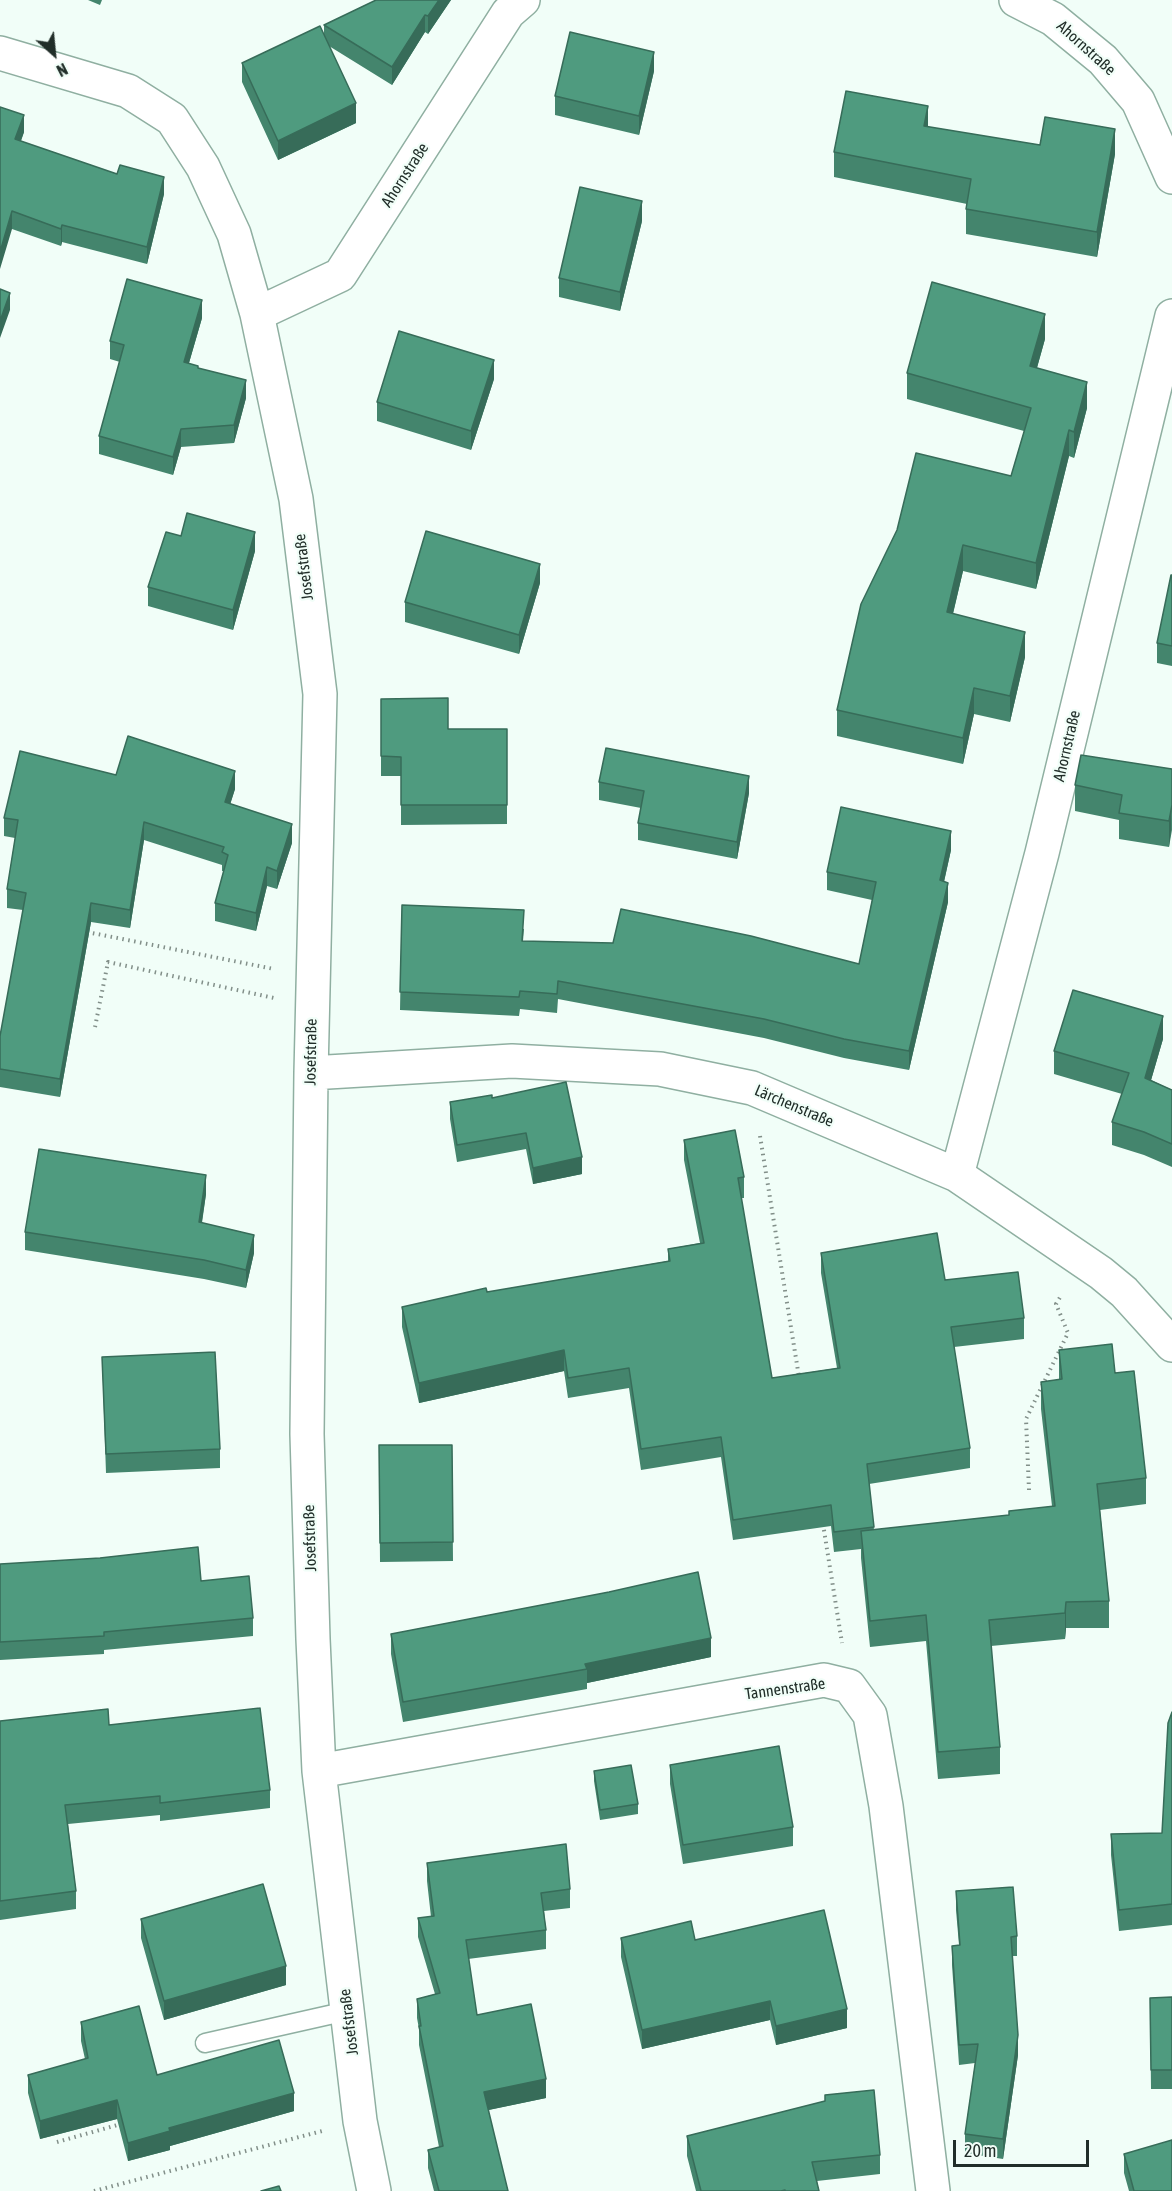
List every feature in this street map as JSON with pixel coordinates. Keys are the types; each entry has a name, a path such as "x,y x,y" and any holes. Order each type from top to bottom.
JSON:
{"street":[{"name":"Ahornstraße","path":"257,314 340,275 508,13 523,0"},
{"name":"Ahornstraße","path":"1017,0 1053,19 1103,60 1138,101 1172,177"},
{"name":"Josefstraße","path":"0,53 128,92 172,119 203,167 234,234 257,314 296,499 320,694 311,1073 307,1434 313,1639 320,1771 360,2121 374,2191"},
{"name":"Ahornstraße","path":"957,1175 1042,853 1172,316"},
{"name":"Lärchenstraße","path":"311,1073 512,1061 660,1069 752,1088 957,1175 1084,1260 1124,1292 1172,1345"},
{"name":"Tannenstraße","path":"320,1771 824,1680 849,1686 870,1714 886,1806 933,2191"}],"lane":[{"path":"205,2043 348,2011"}],"path":[{"path":"80,930 313,991"},
{"path":"95,1027 108,962 313,991"},
{"path":"752,1088 800,1381"},
{"path":"1029,1490 1026,1419 1068,1333 1056,1304 1084,1260"},
{"path":"823,1522 849,1686"},
{"path":"94,2191 360,2121"},
{"path":"57,2142 123,2124"}],"building":[{"path":"376,0 439,0 428,16 425,15 392,67 324,25"},
{"path":"320,26 356,103 278,141 242,63"},
{"path":"570,32 654,52 639,116 555,96"},
{"path":"846,91 928,106 924,126 1040,145 1045,117 1115,129 1097,232 966,209 971,179 834,152"},
{"path":"0,107 24,115 15,139 117,174 120,165 164,177 147,247 62,225 61,229 12,211 0,252"},
{"path":"580,187 642,201 620,292 559,278"},
{"path":"127,279 202,300 184,362 198,366 198,368 246,380 234,425 181,429 173,457 99,436 124,345 110,341"},
{"path":"932,282 1045,314 1030,366 1087,382 1074,432 1069,430 1036,563 963,545 947,612 1025,632 1010,696 974,688 963,738 837,710 861,604 897,530 916,453 1011,476 1031,408 907,373"},
{"path":"0,289 10,293 0,321"},
{"path":"399,331 494,360 471,431 377,402"},
{"path":"187,513 255,532 233,610 148,587 166,532 181,536"},
{"path":"426,531 540,564 519,635 405,602"},
{"path":"1172,575 1172,646 1157,643"},
{"path":"448,698 448,729 507,729 507,805 401,805 401,757 381,756 381,699"},
{"path":"128,736 235,771 225,802 292,824 277,871 267,867 256,913 215,903 228,855 222,852 224,847 144,822 130,910 91,903 60,1079 0,1069 0,1036 26,893 7,889 18,820 4,818 20,751 116,775"},
{"path":"606,748 749,776 737,842 638,823 644,791 599,782"},
{"path":"1081,755 1172,769 1172,805 1169,821 1119,813 1122,795 1075,785"},
{"path":"841,807 951,831 940,880 948,883 909,1051 844,1039 764,1019 558,981 557,994 520,991 519,997 400,992 402,905 524,910 522,941 613,943 621,909 751,936 859,964 876,882 827,872"},
{"path":"1073,990 1163,1016 1145,1078 1172,1090 1172,1144 1112,1122 1129,1073 1054,1051"},
{"path":"566,1082 582,1157 533,1168 526,1133 457,1145 450,1102 492,1095 492,1098"},
{"path":"735,1130 744,1177 738,1178 772,1378 840,1368 821,1253 937,1233 945,1280 1018,1272 1024,1318 951,1327 970,1448 867,1464 874,1527 834,1532 831,1505 733,1520 721,1437 641,1449 629,1368 568,1378 564,1350 419,1383 402,1307 486,1288 487,1292 670,1261 668,1249 704,1243 684,1140"},
{"path":"39,1149 206,1175 199,1222 254,1235 246,1270 204,1260 25,1232"},
{"path":"1112,1344 1115,1373 1134,1371 1146,1478 1097,1484 1109,1601 1066,1602 1065,1613 989,1620 1000,1747 938,1752 926,1615 870,1621 861,1531 1009,1515 1009,1511 1055,1506 1041,1382 1062,1379 1059,1350"},
{"path":"215,1352 220,1449 106,1454 102,1357"},
{"path":"379,1445 452,1445 453,1542 380,1543"},
{"path":"198,1547 201,1581 249,1576 253,1618 104,1632 104,1636 0,1642 0,1564 100,1558"},
{"path":"698,1572 711,1638 585,1664 587,1669 403,1702 391,1634 609,1592"},
{"path":"260,1708 270,1790 160,1803 160,1796 65,1805 76,1891 0,1901 0,1721 108,1709 109,1725"},
{"path":"1172,1712 1172,1904 1119,1910 1111,1834 1162,1833 1168,1723"},
{"path":"779,1746 793,1827 683,1845 670,1765"},
{"path":"631,1765 638,1804 600,1810 594,1771"},
{"path":"566,1844 570,1889 541,1893 546,1930 466,1940 477,2015 531,2004 546,2079 484,2092 508,2191 439,2191 428,2150 443,2146 419,2026 421,2026 417,1999 440,1993 418,1918 434,1916 427,1863"},
{"path":"263,1884 286,1966 164,2001 141,1919"},
{"path":"1013,1887 1017,1936 1011,1937 1018,2035 1003,2139 965,2134 978,2044 959,2045 952,1946 960,1945 956,1891"},
{"path":"824,1910 847,2009 776,2026 770,2001 642,2030 621,1938 691,1921 695,1940"},
{"path":"1172,1997 1172,2070 1151,2070 1150,1998"},
{"path":"139,2006 157,2075 279,2040 294,2093 169,2128 170,2131 128,2143 117,2100 40,2121 28,2075 88,2058 81,2022"},
{"path":"874,2090 880,2155 812,2162 819,2191 701,2191 687,2136 825,2101 825,2095"},
{"path":"1172,2140 1172,2191 1134,2191 1124,2154"},
{"path":"279,2186 281,2191 261,2191"}]}
